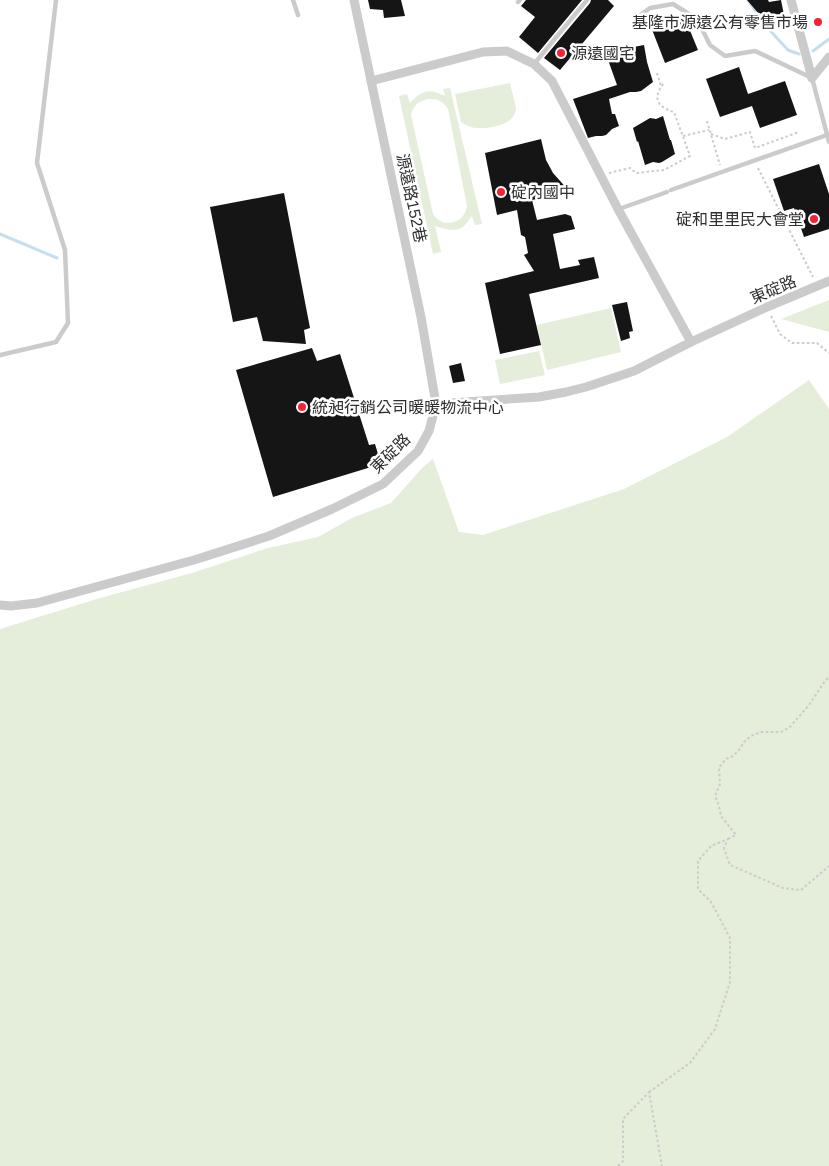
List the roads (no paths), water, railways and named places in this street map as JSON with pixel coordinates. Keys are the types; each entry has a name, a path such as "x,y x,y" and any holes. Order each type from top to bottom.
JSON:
{"street":[{"name":"源遠路152巷","path":"354,0 421,317 436,404"},
{"path":"791,0 812,78"},
{"path":"372,80 483,52 507,51 534,64 552,81 618,209 691,342"},
{"path":"812,78 829,56"},
{"name":"東碇路","path":"0,605 11,606 37,603 194,560 269,536 332,509 382,484 418,451 429,430 436,404 539,396 566,392 634,372 691,342 829,281"}],"lane":[{"path":"0,355 56,342 68,323 65,250 37,163 56,0"},
{"path":"293,0 298,15"},
{"path":"534,64 586,0"},
{"path":"636,18 650,8 673,4 696,18 710,45 725,56 755,51 812,78 829,142"},
{"path":"618,209 827,135"}],"waterway":[{"path":"748,0 765,25 788,50 799,54"},
{"path":"813,51 829,39"},
{"path":"0,234 57,258"}],"place":[{"name":"基隆市源遠公有零售市場","path":"818,22"},
{"name":"源遠國宅","path":"561,53"},
{"name":"碇內國中","path":"501,192"},
{"name":"碇和里里民大會堂","path":"814,219"},
{"name":"統昶行銷公司暖暖物流中心","path":"302,407"}]}
